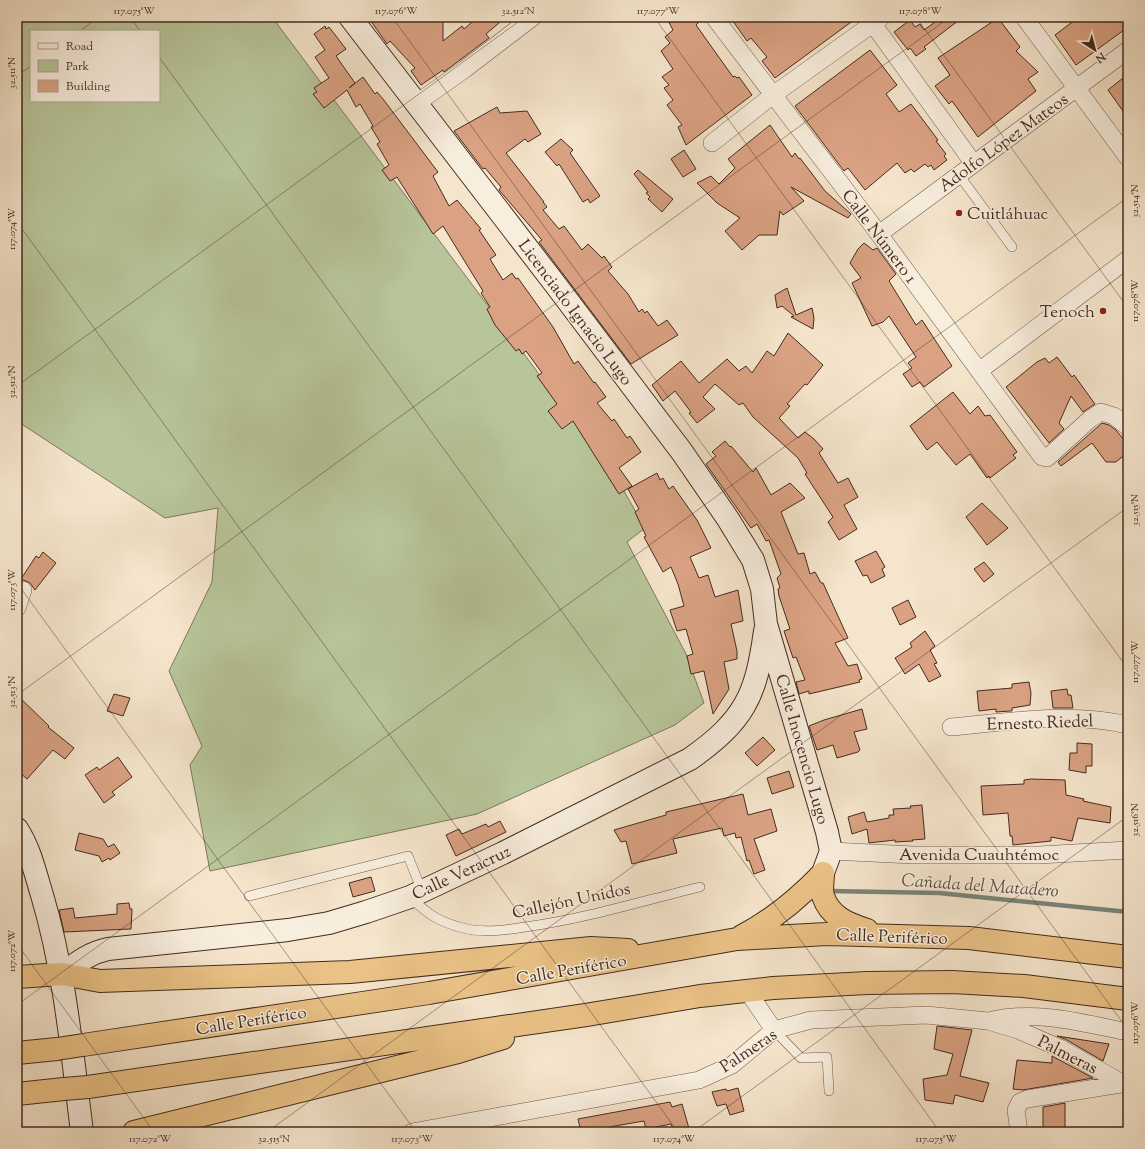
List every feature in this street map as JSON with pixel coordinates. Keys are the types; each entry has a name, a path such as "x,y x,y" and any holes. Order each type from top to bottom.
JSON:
{"highway":[{"path":"823,873 823,894 828,905 837,915 845,923 881,935"},
{"path":"737,939 776,916 823,873"},
{"name":"Calle Periférico","path":"17,1053 57,1049 429,994 737,939 801,934 969,938 1128,957"},
{"path":"17,977 62,974 100,981 350,972 591,948 620,949 653,954"},
{"path":"17,1094 88,1087 586,1015 700,996 748,992 773,988 867,983 952,982 1024,986 1128,999"},
{"path":"134,1132 458,1052 586,1015"}],"main road":[{"name":"Licenciado Ignacio Lugo","path":"350,17 672,439 728,518 753,560 762,589 766,624"},
{"name":"Calle Inocencio Lugo","path":"766,624 825,825 830,851 823,873"},
{"name":"Calle Veracruz","path":"62,974 84,958 96,952 108,949 288,930 329,923 416,894 503,854 690,759 709,746 725,732 739,715 753,690 760,667 766,624"},
{"path":"21,835 47,911 62,974 82,1132"}],"street":[{"path":"417,103 465,69 533,17"},
{"name":"Calle Número 1","path":"714,17 879,234 1042,457 1047,458 1090,419 1101,412 1114,416 1128,427"},
{"path":"1024,17 1128,158"},
{"path":"712,143 874,19 974,164"},
{"name":"Adolfo López Mateos","path":"879,234 1128,50"},
{"path":"979,371 1128,259"},
{"path":"17,608 23,590"},
{"name":"Ernesto Riedel","path":"950,727 1059,718 1106,720 1128,725"},
{"name":"Avenida Cuauhtémoc","path":"830,851 913,856 1039,855 1128,850"},
{"path":"748,992 774,1030"},
{"name":"Palmeras","path":"412,1132 698,1080 732,1065 774,1030 811,1020 850,1017 926,1015 988,1021 1041,1039 1125,1083"},
{"path":"988,1021 1022,1015 1068,1020 1128,1032"},
{"name":"Palmeras","path":"1019,1132 1016,1110 1020,1102 1027,1099 1125,1083"}],"lane":[{"path":"959,175 1012,247"},
{"path":"249,896 408,856 416,894"},
{"name":"Callejón Unidos","path":"416,894 426,913 448,924 469,930 504,930 556,923 700,887"},
{"path":"774,1030 801,1058 827,1057 829,1091"}],"green space":[{"path":"17,17 272,17 616,477 645,528 627,542 686,654 704,703 675,725 477,814 210,871 190,765 202,746 169,671 212,582 218,508 165,518 17,421"}],"building":[{"path":"368,17 417,17 416,18 443,20 443,41 462,26 464,29 478,17 506,17 486,34 489,38 444,72 443,70 421,85 411,71 415,68 390,41 387,44"},
{"path":"666,17 704,17 696,25 733,77 739,77 752,95 686,145 678,127 682,125 667,105 673,100 664,88 669,85 662,77 673,69 661,51 670,43 665,37 673,30"},
{"path":"730,17 858,17 775,78 762,61 767,57 751,38 747,41"},
{"path":"942,17 963,17 924,47 926,49 916,56 910,48 908,50 894,32 910,20 915,27 920,24 924,30"},
{"path":"1079,17 1128,17 1128,27 1076,65 1055,35"},
{"path":"998,18 1020,47 1016,51 1038,72 1028,79 1036,91 978,137 952,101 949,104 935,86 950,75 938,58"},
{"path":"325,26 326,29 329,27 346,49 336,56 355,83 349,88 363,77 375,94 377,92 383,99 438,172 433,176 449,206 457,200 481,229 479,230 496,255 490,259 503,280 512,273 516,279 518,278 553,327 574,364 578,361 606,397 597,403 612,421 614,419 627,438 630,436 641,452 619,468 632,486 619,494 573,421 562,429 548,411 557,404 537,376 542,373 526,351 522,354 519,349 516,351 495,325 487,309 490,307 481,293 483,291 443,226 433,234 397,177 390,181 382,170 389,165 377,144 380,142 371,127 373,126 360,104 356,107 347,90 324,108 313,94 317,92 314,88 329,78 315,57 325,50 314,34"},
{"path":"870,50 897,85 886,94 899,112 911,104 938,140 936,141 946,154 944,156 947,160 934,170 931,165 928,167 925,164 914,172 911,169 905,173 897,163 865,190 848,168 844,171 795,106"},
{"path":"1128,74 1128,118 1108,90"},
{"path":"497,107 500,113 527,111 541,134 528,142 525,139 506,153 544,202 547,207 543,210 559,229 564,226 582,250 588,244 602,258 604,256 612,267 608,271 628,294 639,312 642,309 645,313 647,311 658,326 667,320 678,335 631,364 539,242 542,240 499,190 501,187 485,168 483,169 454,131"},
{"path":"770,125 792,157 795,153 825,191 851,214 848,218 791,187 804,201 783,215 780,211 777,235 759,235 742,250 725,231 740,218 717,203 697,183 711,176 719,184 735,168 728,159"},
{"path":"561,139 573,150 570,153 600,196 590,203 588,199 583,202 559,164 557,166 545,152"},
{"path":"684,150 696,169 683,177 671,159"},
{"path":"638,170 673,199 662,212 648,199 650,197 646,193 648,192 634,174"},
{"path":"864,243 873,250 877,248 896,274 889,281 916,325 922,320 952,366 924,387 920,382 912,387 903,374 912,368 908,363 916,357 889,316 883,322 872,326 852,283 861,278 850,263 858,249"},
{"path":"787,288 796,315 812,308 814,318 813,329 791,317 794,316 782,306 777,308 775,295"},
{"path":"788,333 823,365 807,385 805,384 787,404 790,406 779,418 798,438 805,432 814,439 823,449 819,453 838,483 848,478 858,497 844,505 857,529 839,540 828,522 833,517 805,474 807,473 798,458 753,417 743,403 739,405 715,384 703,397 715,409 697,423 689,413 691,412 675,391 663,401 652,385 681,361 699,383 727,359 739,371 746,366 752,373 767,351 774,356"},
{"path":"1057,357 1072,377 1074,375 1095,404 1083,412 1071,396 1059,423 1064,429 1049,443 1006,387 1037,362 1045,358 1049,363"},
{"path":"953,392 970,414 978,406 985,416 990,415 1017,452 1013,455 1016,458 990,478 989,476 987,478 970,454 956,465 937,442 927,450 910,426"},
{"path":"1102,423 1109,425 1116,430 1128,445 1128,452 1116,462 1106,462 1092,443 1061,466 1058,462"},
{"path":"725,441 753,472 756,468 771,495 790,483 805,498 781,512 798,554 804,553 810,574 815,572 821,583 823,583 848,638 835,643 848,666 857,664 862,679 859,680 860,682 809,694 809,691 799,694 796,682 805,680 796,657 793,658 784,631 790,629 779,596 778,589 780,588 777,578 781,574 769,540 766,541 757,524 751,528 706,464 716,456 712,452"},
{"path":"657,473 660,480 663,478 669,489 673,486 697,520 711,548 690,557 699,578 708,575 715,597 738,590 743,621 731,624 737,651 737,659 724,662 729,689 713,714 704,671 691,674 687,656 693,654 686,629 677,631 670,610 684,606 678,584 671,567 663,572 644,537 646,536 635,512 639,509 628,489"},
{"path":"982,503 1008,528 987,545 966,517"},
{"path":"876,551 885,567 882,569 885,576 871,583 867,575 863,576 855,561"},
{"path":"43,552 56,563 35,590 30,583 21,579 36,556 39,558"},
{"path":"984,562 994,574 984,582 974,569"},
{"path":"908,600 916,617 900,625 892,608"},
{"path":"925,631 935,646 930,650 937,663 934,664 941,676 929,682 919,664 905,674 895,658 912,647 910,643"},
{"path":"1029,682 1031,693 1030,705 1012,708 1012,711 996,712 996,709 979,711 977,691 1012,688 1012,684"},
{"path":"1067,689 1068,695 1071,695 1073,708 1053,708 1051,691"},
{"path":"114,694 130,698 123,716 107,711"},
{"path":"17,695 49,726 48,727 74,748 65,759 53,750 27,779 17,770"},
{"path":"862,709 867,729 854,732 860,750 858,752 837,758 833,745 817,750 809,726"},
{"path":"763,737 775,750 757,766 745,753"},
{"path":"1077,743 1092,744 1092,766 1086,766 1086,773 1069,770 1070,753 1077,753"},
{"path":"118,757 132,777 112,792 115,795 104,803 85,775 97,767 99,770"},
{"path":"789,771 794,787 772,794 767,778"},
{"path":"1024,780 1065,780 1066,795 1084,799 1083,801 1111,807 1110,823 1078,818 1072,841 1051,837 1051,841 1013,845 1012,836 1010,836 1008,813 983,815 981,786 1024,784"},
{"path":"743,794 748,815 771,809 777,831 754,839 765,870 754,874 749,860 747,861 741,837 736,838 735,833 724,836 722,828 673,839 677,853 632,864 626,841 621,842 614,830 666,815 666,812"},
{"path":"922,805 925,839 869,843 867,829 852,834 848,817 864,812 867,822 889,818 889,815 894,815 893,809 911,808 910,806"},
{"path":"500,821 506,832 456,856 446,835 459,829 462,834 486,824 488,827"},
{"path":"79,833 103,839 108,847 114,844 120,853 110,860 109,858 102,862 99,856 75,850"},
{"path":"371,877 375,891 353,897 349,883"},
{"path":"129,903 130,909 132,909 131,929 64,932 59,910 73,908 75,918 117,914 117,904"},
{"path":"937,1026 972,1030 960,1076 989,1083 983,1102 955,1095 953,1104 925,1100 923,1079 947,1075 953,1054 934,1049"},
{"path":"1057,1036 1109,1044 1103,1061"},
{"path":"1052,1056 1093,1078 1023,1090 1013,1089 1017,1060 1052,1063"},
{"path":"738,1088 744,1111 730,1115 726,1104 717,1106 712,1092 726,1089 727,1091"},
{"path":"670,1102 672,1107 682,1104 690,1132 674,1132 671,1124 646,1129 644,1121 609,1127 610,1132 581,1132 578,1119"},
{"path":"1065,1103 1065,1132 1043,1132 1043,1107"}],"waterway":[{"name":"Cañada del Matadero","path":"829,891 939,893 1128,912"}],"place":[{"name":"Cuitláhuac","path":"959,213"},
{"name":"Tenoch","path":"1103,311"}]}
